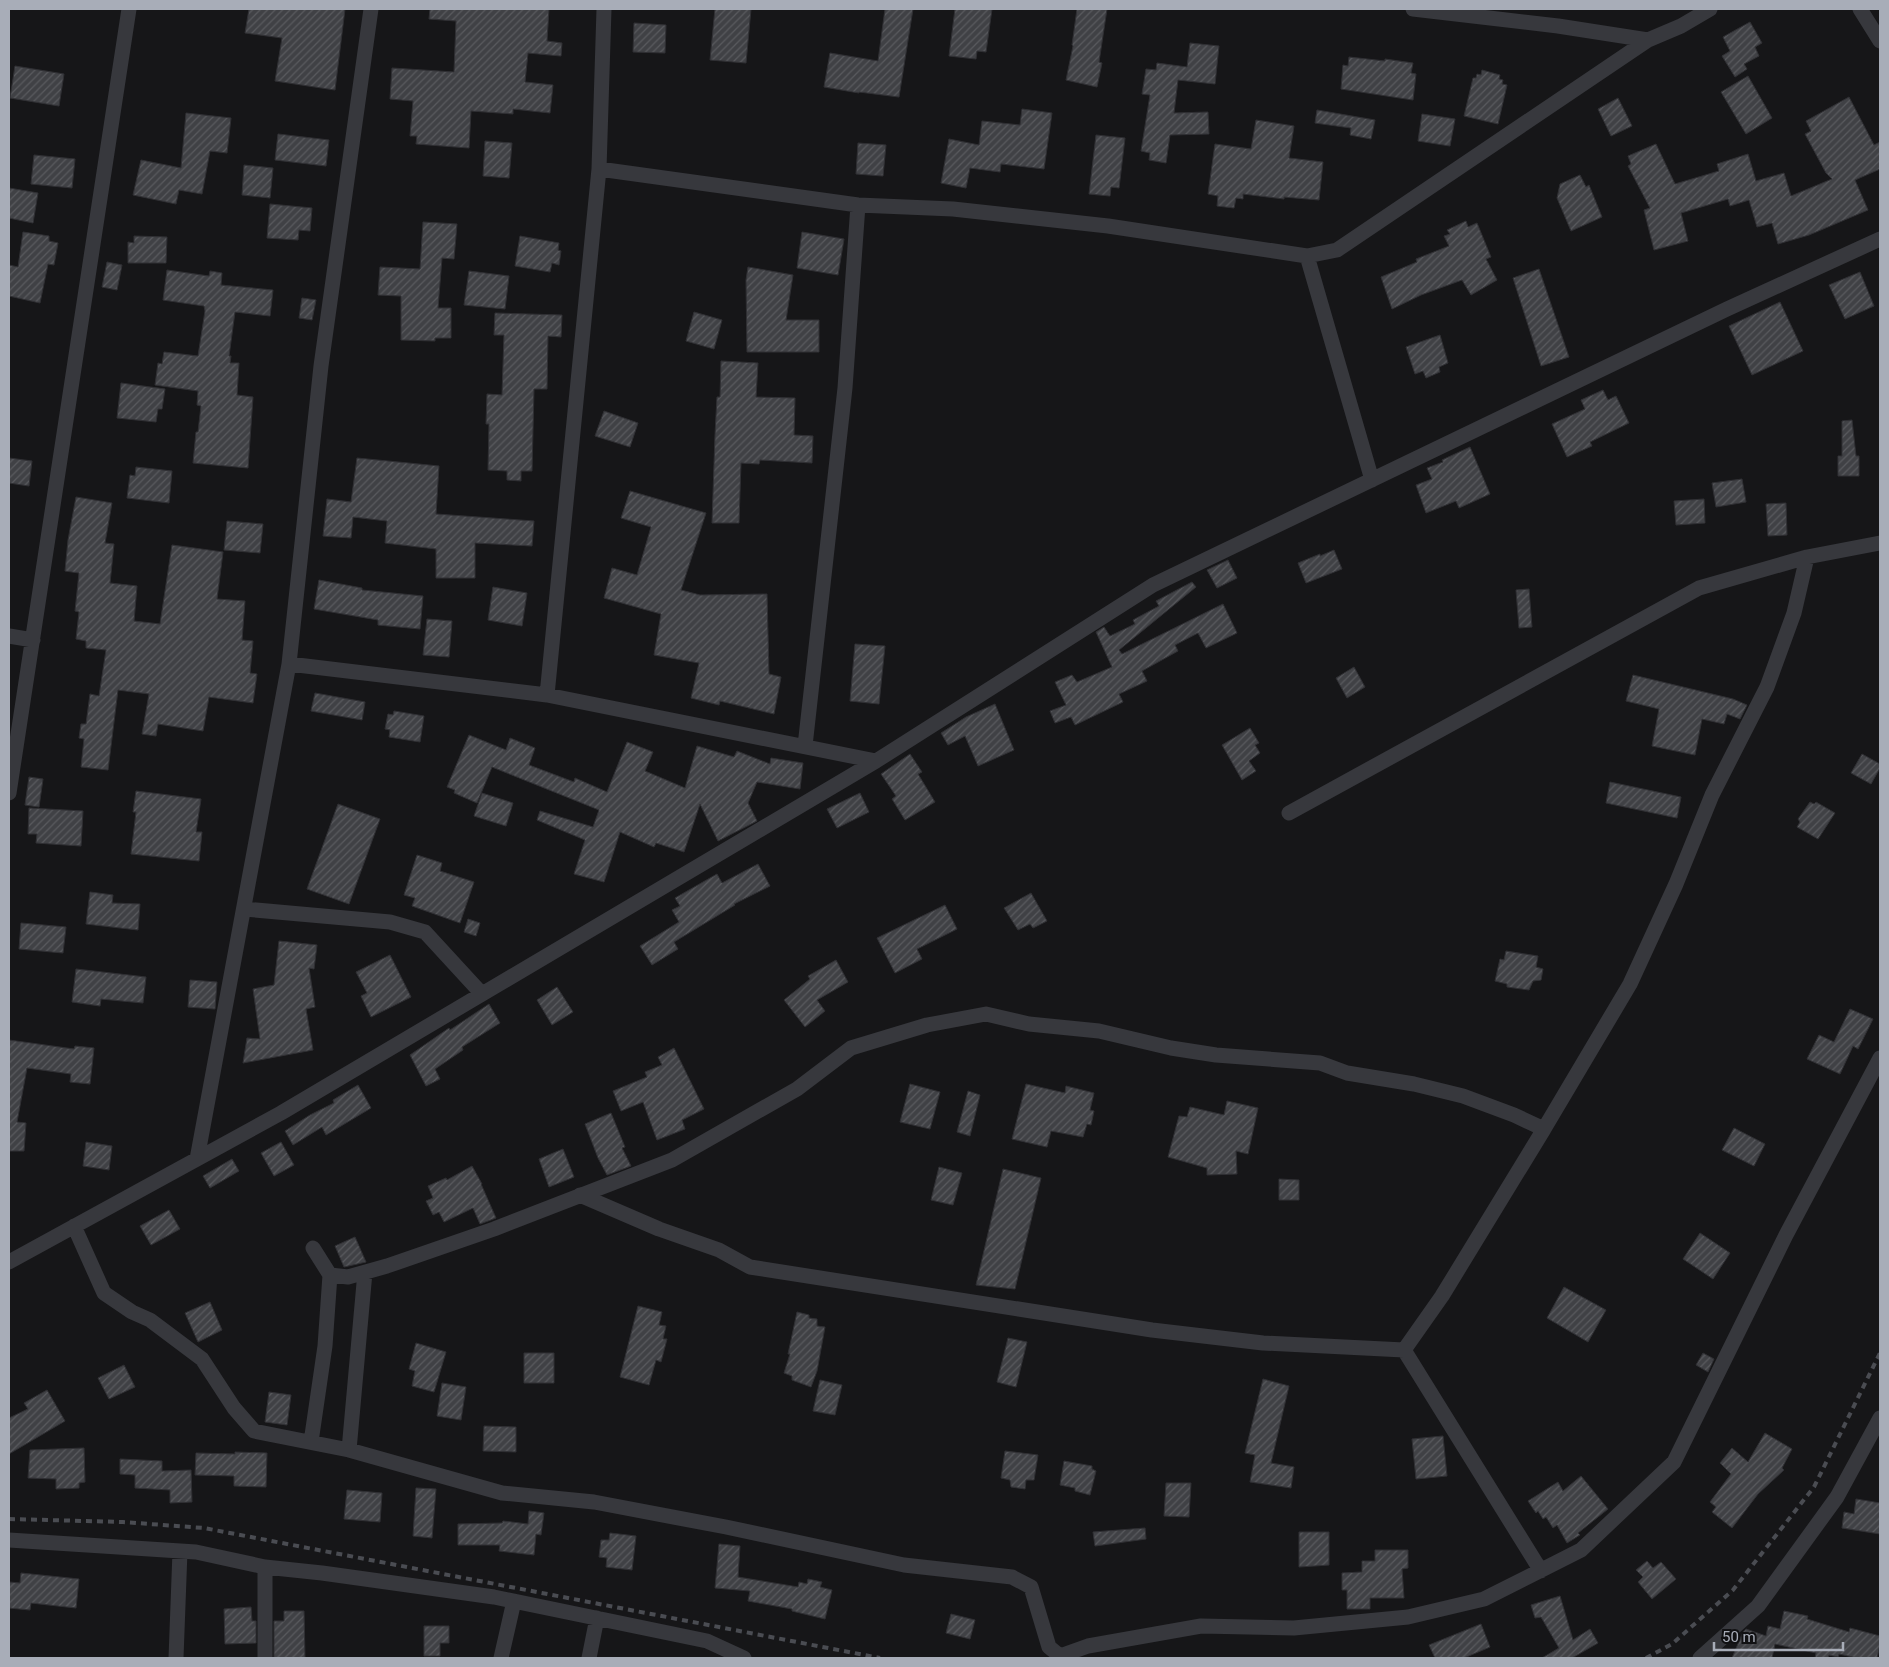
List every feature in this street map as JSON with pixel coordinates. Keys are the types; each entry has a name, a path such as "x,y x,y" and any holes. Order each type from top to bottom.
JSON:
{"street":[{"path":"9,793 129,9"},
{"path":"198,1159 289,664 321,366 371,9"},
{"path":"547,695 599,169 604,9"},
{"path":"1414,9 1558,26 1648,40"},
{"path":"599,169 858,205 953,209 1108,226 1307,256 1337,250 1648,40 1681,26 1710,9"},
{"path":"1860,9 1880,41"},
{"path":"805,746 844,397 858,205"},
{"path":"9,1262 282,1113 876,761 1154,585 1718,313 1880,239"},
{"path":"1307,256 1372,480"},
{"path":"1288,813 1699,588 1807,557 1880,543"},
{"path":"1404,1350 1442,1296 1630,984 1676,884 1712,795 1766,687 1794,613 1807,557"},
{"path":"9,636 33,640"},
{"path":"289,664 547,695 876,761"},
{"path":"244,909 390,922 425,932 482,994"},
{"path":"330,1275 348,1277 387,1266 494,1229 672,1160 797,1089 852,1048 926,1025 986,1014 1029,1024 1099,1031 1171,1048 1216,1055 1320,1063 1347,1073 1414,1084 1463,1096 1514,1115 1544,1129"},
{"path":"74,1226 104,1293 132,1312 150,1320 202,1359 234,1408 254,1431 350,1450 502,1493 594,1502 726,1527 904,1565 1012,1577 1031,1587 1049,1647 1060,1656 1088,1646 1201,1626 1294,1628 1408,1617 1484,1599 1581,1550 1674,1462 1786,1235 1880,1058"},
{"path":"580,1195 659,1229 719,1250 750,1267 1152,1330 1263,1343 1404,1350"},
{"path":"311,1442 325,1346 330,1275 313,1248"},
{"path":"350,1450 365,1272"},
{"path":"1404,1350 1541,1571"},
{"path":"1700,1658 1758,1606 1836,1497 1880,1418"},
{"path":"9,1540 196,1552 266,1567 322,1573 514,1602 707,1641 724,1654 744,1658"},
{"path":"176,1658 180,1551"},
{"path":"265,1658 266,1567"},
{"path":"501,1658 514,1602"},
{"path":"589,1658 597,1618"}],"building":[{"path":"249,9 345,9 335,90 275,81 282,38 245,33"},
{"path":"430,9 549,9 547,41 562,43 561,56 528,53 525,82 553,85 550,113 513,109 513,114 471,111 469,148 416,144 417,136 410,136 413,101 390,99 392,68 454,72 456,21 429,19"},
{"path":"715,9 751,9 746,63 710,60"},
{"path":"885,9 913,9 899,97 824,87 830,53 878,61"},
{"path":"955,9 992,9 986,52 977,51 976,59 949,56"},
{"path":"1077,9 1107,9 1099,62 1102,63 1097,87 1066,80 1073,46"},
{"path":"1750,22 1762,43 1755,47 1759,56 1744,64 1747,69 1735,77 1722,56 1730,51 1723,37"},
{"path":"634,23 666,25 665,53 633,52"},
{"path":"1190,43 1219,46 1215,84 1178,80 1174,113 1208,112 1209,134 1170,135 1166,163 1149,160 1150,153 1141,151 1150,95 1142,94 1146,69 1156,70 1157,63 1187,67"},
{"path":"1349,57 1413,63 1411,73 1416,74 1413,100 1341,89 1343,65 1348,66"},
{"path":"15,66 64,74 59,106 10,98"},
{"path":"1482,70 1500,75 1499,79 1503,80 1502,84 1507,85 1498,124 1464,116 1473,78 1476,78 1477,74 1481,75"},
{"path":"1748,76 1772,118 1746,134 1721,92"},
{"path":"1849,97 1874,145 1880,142 1880,169 1855,180 1868,210 1809,235 1778,244 1772,223 1757,227 1749,200 1730,206 1728,199 1681,213 1688,241 1654,250 1644,210 1650,208 1628,166 1631,164 1628,156 1656,144 1675,184 1719,171 1717,164 1748,154 1756,181 1784,173 1791,196 1832,179 1826,173 1805,134 1811,131 1806,121"},
{"path":"1618,98 1632,126 1611,136 1598,109"},
{"path":"1022,109 1052,113 1044,169 1001,164 1000,172 970,168 966,188 941,183 949,139 979,145 982,121 1020,125"},
{"path":"1317,110 1375,120 1371,139 1350,135 1351,128 1315,123"},
{"path":"186,113 231,118 227,153 210,151 202,194 179,190 176,204 133,195 141,160 181,168"},
{"path":"1422,114 1455,119 1450,146 1418,141"},
{"path":"1256,120 1294,126 1289,158 1323,162 1319,200 1284,197 1284,199 1243,194 1243,199 1236,198 1234,208 1217,206 1218,196 1208,194 1215,144 1251,149"},
{"path":"278,134 329,140 326,166 275,160"},
{"path":"1096,135 1125,138 1119,188 1111,187 1110,196 1089,194"},
{"path":"485,141 512,143 509,178 483,176"},
{"path":"858,143 886,145 883,176 856,174"},
{"path":"34,155 75,159 72,188 31,184"},
{"path":"244,165 273,168 270,198 242,195"},
{"path":"1580,175 1586,187 1589,185 1602,217 1571,231 1557,198 1560,184"},
{"path":"9,188 38,193 33,223 9,218"},
{"path":"270,204 312,208 310,231 299,230 298,240 267,238"},
{"path":"1466,221 1468,227 1477,223 1491,257 1486,259 1497,280 1471,295 1462,280 1421,295 1392,309 1381,277 1417,262 1416,259 1449,246 1444,236 1450,234 1447,230"},
{"path":"423,222 457,224 454,259 442,258 438,308 451,308 451,338 435,338 435,341 401,340 401,296 378,295 380,267 420,269"},
{"path":"23,232 49,236 49,241 58,243 54,265 48,264 40,303 9,296 9,265 18,267"},
{"path":"802,232 844,239 838,275 797,268"},
{"path":"134,236 167,237 166,263 128,263 128,242 134,243"},
{"path":"520,236 559,243 558,250 561,251 559,265 552,263 550,272 515,266"},
{"path":"107,262 122,265 117,290 102,287"},
{"path":"748,267 793,275 786,320 819,320 819,352 747,352 746,280"},
{"path":"1539,269 1569,357 1541,366 1513,278"},
{"path":"167,270 209,276 210,271 222,273 221,285 273,290 270,316 235,312 229,356 231,356 230,363 239,363 237,395 253,397 248,468 193,463 201,406 197,405 198,391 155,385 158,363 162,364 164,352 198,356 205,311 204,306 163,300"},
{"path":"469,271 509,276 505,309 464,305"},
{"path":"1860,272 1874,306 1845,319 1829,285"},
{"path":"302,298 316,300 312,320 299,318"},
{"path":"1780,302 1803,351 1752,375 1729,326"},
{"path":"694,312 722,320 714,349 686,341"},
{"path":"495,313 562,315 561,337 548,336 547,389 534,389 532,471 521,471 521,481 507,480 507,471 488,470 489,424 486,424 487,394 502,395 504,335 494,335"},
{"path":"1440,335 1448,363 1439,367 1440,372 1426,378 1423,371 1415,374 1406,347"},
{"path":"721,361 758,363 756,397 795,398 794,435 813,436 812,463 760,460 759,464 741,463 739,523 712,523 717,397 720,397"},
{"path":"121,383 165,389 162,409 158,409 156,422 117,418"},
{"path":"1603,390 1608,400 1616,396 1629,423 1590,442 1592,446 1567,457 1552,424 1585,409 1581,400"},
{"path":"604,411 638,423 630,447 595,436"},
{"path":"1852,420 1856,456 1859,456 1859,476 1838,476 1838,456 1842,456 1842,421"},
{"path":"1470,447 1490,494 1459,508 1456,501 1426,513 1416,485 1432,479 1427,468 1443,462 1442,460"},
{"path":"9,458 32,461 29,486 9,483"},
{"path":"357,458 439,466 436,514 534,521 532,546 475,543 475,578 436,578 436,549 385,543 387,521 353,517 351,538 323,536 327,499 351,502"},
{"path":"136,467 172,471 169,503 127,498 130,475 135,476"},
{"path":"1742,479 1746,502 1716,507 1712,483"},
{"path":"630,491 706,513 681,590 700,595 767,594 769,674 781,677 774,714 720,701 719,705 691,698 699,663 654,655 661,614 604,598 612,568 637,575 651,527 621,518"},
{"path":"76,497 112,503 105,543 114,544 110,583 137,586 134,621 160,624 172,545 223,552 217,599 245,601 242,640 253,641 250,673 257,674 253,703 209,697 203,731 158,724 156,736 142,734 149,694 118,690 108,770 81,767 84,739 79,738 81,724 86,724 90,694 99,696 106,650 86,648 86,641 76,639 79,612 75,611 79,573 65,571 68,540"},
{"path":"1704,499 1705,523 1676,525 1674,501"},
{"path":"1786,503 1787,535 1768,536 1766,504"},
{"path":"227,521 263,524 260,553 224,550"},
{"path":"1334,550 1342,569 1306,583 1298,563"},
{"path":"1228,560 1237,578 1217,588 1207,570"},
{"path":"319,580 362,588 362,590 423,596 420,629 378,625 378,620 314,609"},
{"path":"1192,582 1196,587 1119,650 1122,654 1223,604 1237,633 1206,648 1198,633 1175,645 1178,651 1142,671 1147,681 1119,694 1123,702 1075,725 1071,717 1055,723 1050,711 1066,705 1055,682 1072,675 1077,682 1112,667 1096,632 1104,627 1110,636 1135,624 1133,620 1159,606 1156,601"},
{"path":"493,587 527,593 522,626 488,620"},
{"path":"1529,589 1532,627 1519,628 1516,590"},
{"path":"427,619 452,621 449,657 423,655"},
{"path":"855,644 885,646 879,704 850,701"},
{"path":"1354,667 1365,687 1347,698 1336,678"},
{"path":"1633,675 1733,699 1747,705 1740,719 1727,714 1724,724 1702,719 1695,755 1652,746 1659,709 1626,701"},
{"path":"315,693 365,702 362,720 311,711"},
{"path":"995,704 1014,750 978,766 965,736 948,745 941,733 966,717"},
{"path":"394,711 424,716 420,742 389,737 390,730 385,729 388,714 393,715"},
{"path":"1250,728 1259,743 1255,745 1260,753 1249,761 1256,771 1242,780 1222,745"},
{"path":"469,735 506,750 510,738 535,748 529,765 574,782 575,778 607,792 627,742 653,752 645,771 685,788 697,746 734,757 737,751 770,764 771,758 803,763 800,789 757,782 748,803 757,821 718,841 700,804 684,852 656,843 654,847 620,832 604,882 574,874 585,840 537,820 540,811 593,827 599,810 492,767 477,803 454,793 455,790 447,787"},
{"path":"910,754 922,772 918,774 935,802 905,820 892,799 896,796 881,774"},
{"path":"1862,754 1880,764 1880,768 1871,784 1851,773"},
{"path":"29,777 43,779 39,807 25,805"},
{"path":"1610,782 1681,797 1677,818 1606,803"},
{"path":"136,791 201,799 196,832 202,832 199,861 131,854 136,812 133,812"},
{"path":"482,793 513,803 506,826 474,816"},
{"path":"860,793 869,812 837,828 827,809"},
{"path":"1810,802 1814,804 1816,802 1835,813 1818,839 1797,827 1800,822 1798,819"},
{"path":"338,804 380,819 349,904 307,889"},
{"path":"29,808 83,811 81,846 36,843 37,834 28,834"},
{"path":"417,855 442,863 440,871 474,882 460,923 412,906 415,898 404,895"},
{"path":"758,864 770,886 734,904 674,942 678,949 652,965 640,946 679,922 672,910 680,906 675,898 717,874 722,883"},
{"path":"90,892 113,895 112,903 140,904 138,930 86,924"},
{"path":"1031,893 1047,921 1033,928 1030,924 1018,930 1004,908"},
{"path":"945,905 957,929 917,949 922,959 895,973 877,938"},
{"path":"468,919 480,923 476,936 464,932"},
{"path":"21,923 66,927 63,953 19,949"},
{"path":"279,941 317,945 314,969 309,968 315,1007 306,1009 313,1050 243,1063 247,1038 260,1039 253,989 274,985"},
{"path":"1506,951 1538,956 1536,967 1543,969 1541,980 1533,981 1529,990 1507,987 1507,984 1495,981 1500,959 1504,960"},
{"path":"390,955 411,997 371,1017 361,996 367,993 356,972"},
{"path":"836,960 848,982 817,1000 825,1011 805,1027 784,1000 810,979 808,976"},
{"path":"76,969 146,977 143,1003 101,999 100,1006 72,1002"},
{"path":"190,980 217,982 215,1009 188,1007"},
{"path":"557,987 573,1012 552,1025 537,1000"},
{"path":"489,1004 500,1023 462,1047 463,1050 435,1069 440,1079 426,1086 410,1055 449,1028 450,1030"},
{"path":"1850,1009 1873,1019 1858,1049 1853,1046 1840,1074 1807,1059 1819,1035 1834,1042"},
{"path":"9,1040 74,1049 75,1046 94,1048 90,1084 70,1082 71,1074 27,1068 17,1122 26,1123 24,1151 9,1151"},
{"path":"674,1048 704,1109 682,1120 685,1129 657,1140 643,1102 621,1111 613,1091 647,1077 645,1072 662,1065 658,1057"},
{"path":"910,1084 940,1092 930,1129 900,1122"},
{"path":"1026,1084 1065,1093 1066,1086 1094,1093 1090,1110 1094,1111 1091,1125 1087,1124 1083,1137 1051,1131 1047,1147 1012,1139"},
{"path":"358,1085 371,1108 326,1135 322,1127 293,1145 285,1131 334,1103 333,1100"},
{"path":"968,1091 980,1095 970,1136 957,1132"},
{"path":"1227,1101 1258,1108 1248,1154 1236,1151 1237,1174 1207,1175 1207,1168 1168,1157 1179,1116 1187,1117 1190,1107 1224,1115"},
{"path":"611,1113 625,1147 622,1148 631,1166 607,1175 598,1158 585,1124"},
{"path":"1734,1128 1765,1144 1754,1166 1722,1150"},
{"path":"86,1142 112,1146 109,1170 83,1166"},
{"path":"281,1142 294,1165 274,1176 261,1153"},
{"path":"563,1149 574,1177 549,1187 539,1159"},
{"path":"232,1159 239,1171 210,1188 203,1176"},
{"path":"472,1166 482,1184 496,1218 480,1224 473,1208 444,1222 439,1212 433,1215 426,1201 433,1198 428,1186 446,1178 447,1180"},
{"path":"939,1167 962,1173 953,1205 931,1200"},
{"path":"1003,1169 1041,1178 1015,1289 976,1285"},
{"path":"1279,1179 1299,1180 1299,1200 1279,1200"},
{"path":"169,1210 180,1229 151,1245 140,1226"},
{"path":"1700,1233 1730,1253 1713,1279 1683,1259"},
{"path":"355,1237 366,1262 344,1267 335,1246"},
{"path":"1564,1287 1606,1310 1588,1342 1547,1318"},
{"path":"210,1302 222,1330 198,1342 185,1313"},
{"path":"638,1306 662,1312 659,1325 666,1326 663,1339 667,1339 661,1362 656,1360 649,1385 620,1377"},
{"path":"797,1312 809,1315 809,1318 817,1319 817,1326 825,1327 817,1371 811,1387 792,1380 792,1376 784,1373 790,1354 788,1354"},
{"path":"1008,1338 1027,1342 1016,1387 997,1382"},
{"path":"416,1343 446,1352 434,1392 412,1386 415,1371 409,1369"},
{"path":"524,1353 554,1353 554,1383 524,1383"},
{"path":"1703,1353 1714,1359 1708,1372 1696,1365"},
{"path":"124,1365 135,1387 109,1399 98,1378"},
{"path":"1263,1379 1289,1386 1271,1463 1294,1467 1291,1488 1250,1482 1255,1455 1245,1453"},
{"path":"820,1380 842,1385 835,1415 813,1411"},
{"path":"442,1383 466,1387 461,1420 437,1416"},
{"path":"47,1390 65,1421 9,1454 9,1418 28,1409 24,1403"},
{"path":"269,1392 291,1395 287,1425 265,1422"},
{"path":"484,1426 516,1427 516,1452 483,1451"},
{"path":"1765,1433 1792,1449 1782,1468 1784,1470 1758,1494 1732,1528 1712,1512 1716,1507 1710,1502 1731,1474 1720,1463 1732,1448 1748,1462"},
{"path":"1443,1436 1447,1476 1416,1479 1412,1439"},
{"path":"84,1448 85,1482 79,1483 79,1488 56,1489 56,1479 28,1478 30,1450"},
{"path":"1005,1451 1038,1455 1034,1480 1026,1480 1025,1489 1011,1487 1010,1480 1001,1478"},
{"path":"235,1452 267,1453 266,1487 234,1486 234,1476 195,1475 196,1453 235,1454"},
{"path":"120,1459 162,1461 162,1471 191,1470 192,1502 170,1503 170,1490 135,1488 135,1475 120,1474"},
{"path":"1064,1461 1092,1466 1092,1469 1096,1471 1090,1495 1075,1491 1075,1488 1060,1485"},
{"path":"1581,1476 1608,1509 1578,1533 1580,1535 1567,1543 1557,1525 1553,1528 1546,1517 1543,1519 1538,1511 1536,1513 1528,1501 1558,1482 1563,1491"},
{"path":"1166,1483 1191,1483 1189,1517 1164,1516"},
{"path":"416,1488 436,1489 432,1538 413,1536"},
{"path":"347,1490 382,1493 380,1522 344,1519"},
{"path":"1856,1499 1880,1503 1880,1534 1842,1528 1844,1512 1854,1514"},
{"path":"529,1511 544,1513 541,1535 536,1534 534,1555 499,1551 500,1545 458,1545 458,1524 502,1523 503,1521 528,1524"},
{"path":"1145,1528 1146,1539 1095,1546 1093,1532"},
{"path":"1299,1532 1329,1532 1329,1565 1299,1567"},
{"path":"610,1533 636,1536 632,1570 606,1567 607,1558 599,1557 601,1540 609,1540"},
{"path":"719,1544 740,1546 738,1577 798,1587 799,1582 807,1584 808,1579 822,1582 820,1587 832,1590 825,1619 792,1611 792,1609 748,1601 750,1591 715,1588"},
{"path":"1375,1550 1408,1550 1408,1568 1402,1569 1404,1598 1370,1598 1370,1609 1347,1609 1347,1590 1342,1590 1342,1573 1362,1572 1362,1561 1375,1561"},
{"path":"1647,1561 1653,1568 1661,1562 1676,1579 1652,1599 1638,1582 1643,1577 1636,1570"},
{"path":"21,1573 79,1579 76,1608 31,1603 30,1610 9,1608 9,1582 20,1583"},
{"path":"1560,1596 1573,1640 1590,1629 1598,1643 1572,1658 1542,1658 1559,1648 1541,1617 1535,1618 1531,1605"},
{"path":"251,1607 252,1621 256,1621 256,1643 225,1644 224,1609"},
{"path":"284,1611 304,1611 305,1658 274,1658 274,1621 284,1621"},
{"path":"1784,1611 1808,1616 1807,1619 1849,1632 1850,1628 1880,1636 1877,1658 1857,1658 1839,1654 1838,1657 1829,1655 1828,1658 1815,1658 1816,1653 1775,1644 1772,1658 1732,1658 1746,1629 1766,1636 1768,1626 1780,1629"},
{"path":"951,1614 975,1620 970,1639 946,1633"},
{"path":"1481,1624 1490,1647 1464,1658 1435,1658 1429,1645"},
{"path":"424,1626 449,1626 449,1643 440,1643 440,1656 424,1656"}],"railway":[{"path":"1646,1658 1672,1644 1733,1590 1814,1487 1880,1353"},
{"path":"9,1519 123,1522 204,1528 880,1658"}]}
